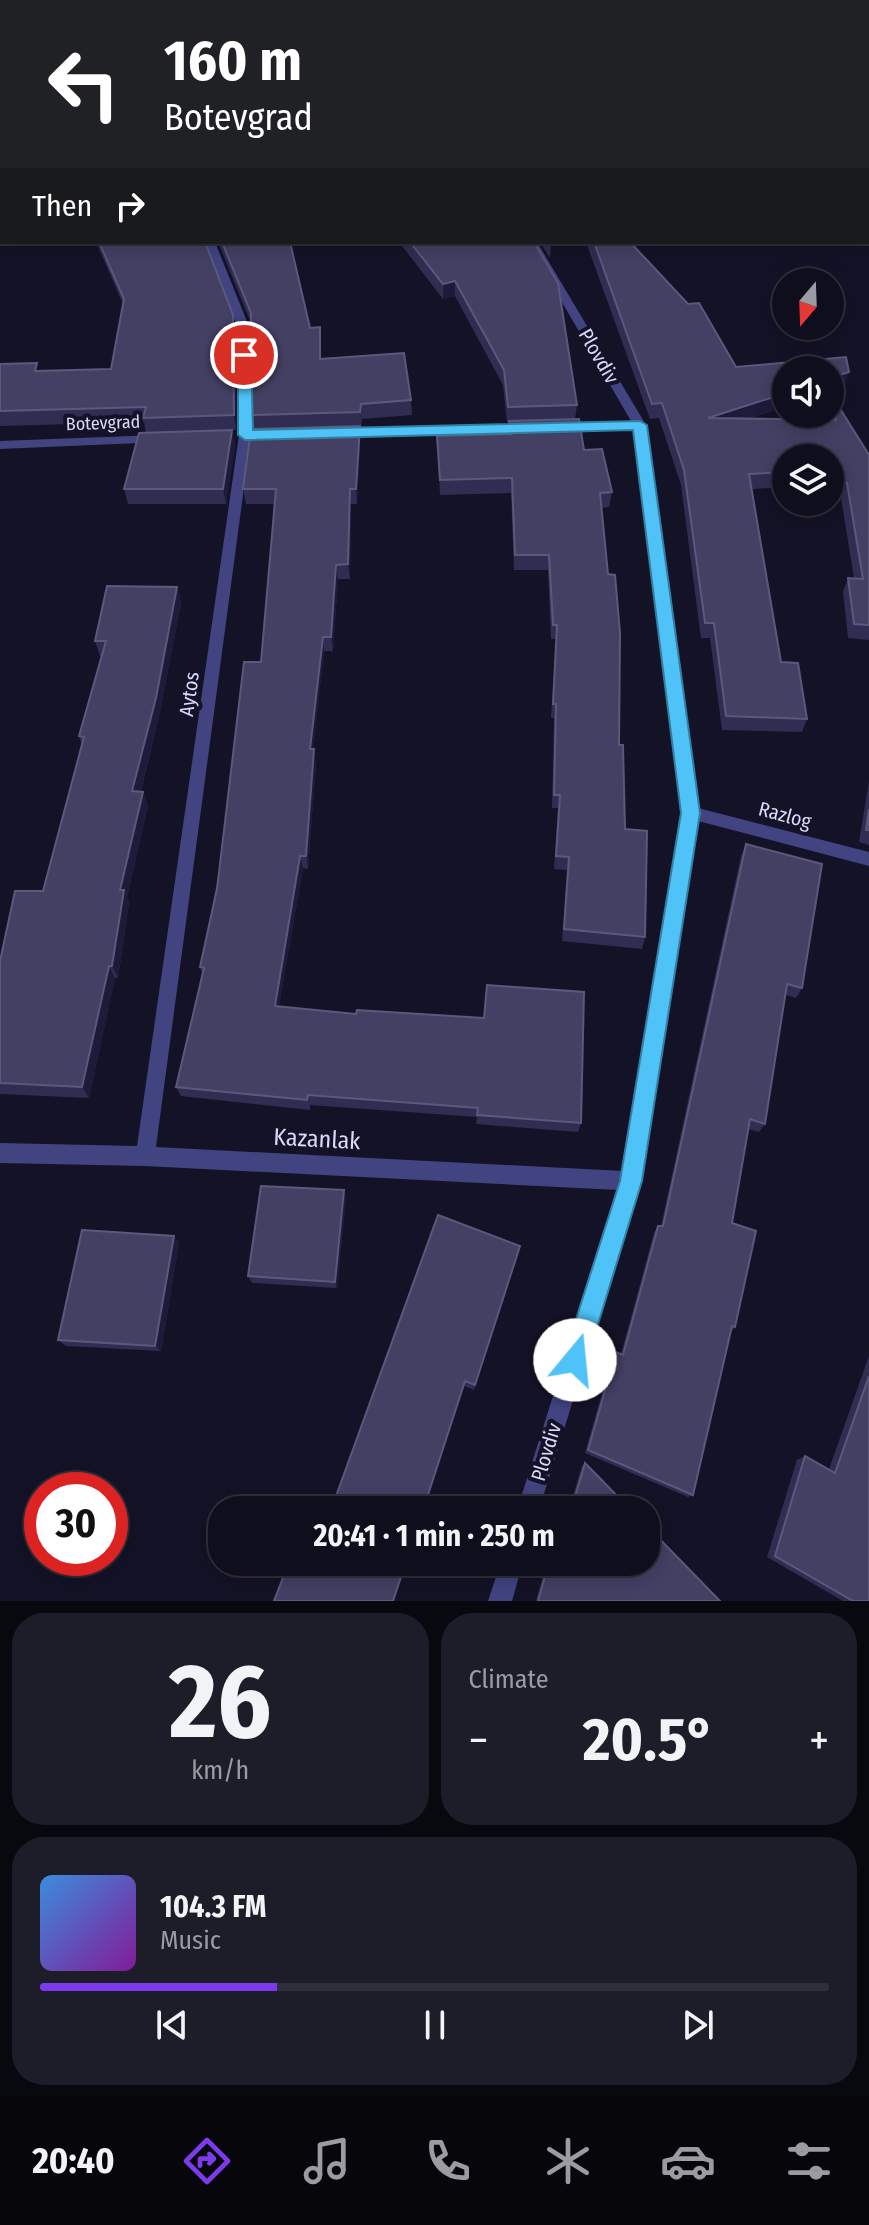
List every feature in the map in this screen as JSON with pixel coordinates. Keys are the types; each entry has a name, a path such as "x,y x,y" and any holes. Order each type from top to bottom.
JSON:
{"street":[{"name":"Aytos","path":"145,1156 246,435 244,329 211,244"},
{"name":"Plovdiv","path":"532,1496 631,1181 691,813 640,425 533,244"},
{"path":"324,433 640,425"},
{"name":"Botevgrad","path":"0,445 169,438"},
{"name":"Razlog","path":"691,813 869,859"},
{"name":"Kazanlak","path":"0,1153 145,1156 631,1181"},
{"path":"500,1601 508,1576"}],"building":[{"path":"100,244 206,244 233,315 234,415 143,418 146,407 0,411 0,364 37,363 35,371 111,369 124,299"},
{"path":"223,244 290,244 310,328 320,327 320,359 404,353 411,400 361,404 360,412 252,415 251,313"},
{"path":"412,244 535,244 558,283 577,405 508,407 504,370 455,281 443,284"},
{"path":"595,244 632,244 688,304 699,303 736,367 772,364 772,397 708,418 772,419 772,428 844,428 844,415 869,455 869,625 854,624 848,578 863,579 847,483 844,484 844,444 772,444 772,473 749,474 781,662 798,663 807,719 726,716 714,623 705,623 684,470 662,403 652,404"},
{"path":"844,357 846,357 849,372 844,374"},
{"path":"579,419 584,450 602,449 612,492 600,493 608,574 615,575 620,633 619,745 623,745 625,829 647,831 645,937 564,929 569,857 556,856 560,795 554,795 556,704 553,704 557,625 553,625 549,555 515,555 512,478 440,480 437,436 511,434 509,421"},
{"path":"360,426 356,489 350,489 348,564 336,565 331,637 323,637 310,749 314,749 306,856 300,856 275,1006 356,1014 357,1010 484,1018 487,985 584,992 581,1123 477,1115 478,1108 308,1095 307,1100 176,1087 204,968 200,967 217,889 244,662 261,662 276,489 243,489 251,429"},
{"path":"232,430 223,489 124,489 139,433"},
{"path":"107,586 177,587 156,698 132,791 143,792 120,890 124,890 112,966 109,966 82,1087 0,1083 0,961 15,891 43,891 84,737 79,736 106,641 95,641"},
{"path":"746,844 822,864 802,988 787,984 765,1124 750,1119 732,1223 756,1231 693,1495 588,1450 616,1352 623,1355 658,1226 663,1226"},
{"path":"261,1186 344,1190 335,1282 248,1276"},
{"path":"438,1215 520,1246 475,1385 465,1381 428,1496 336,1496"},
{"path":"82,1230 174,1236 155,1346 58,1340"},
{"path":"869,1376 869,1601 853,1601 775,1556 805,1456 835,1473"},
{"path":"585,1463 617,1496 575,1496"},
{"path":"660,1539 720,1601 538,1601 545,1576 660,1576"},
{"path":"284,1576 401,1576 393,1601 274,1601"}],"route":[{"path":"244,355 245,435 640,425 691,813 631,1181 575,1360"}]}
